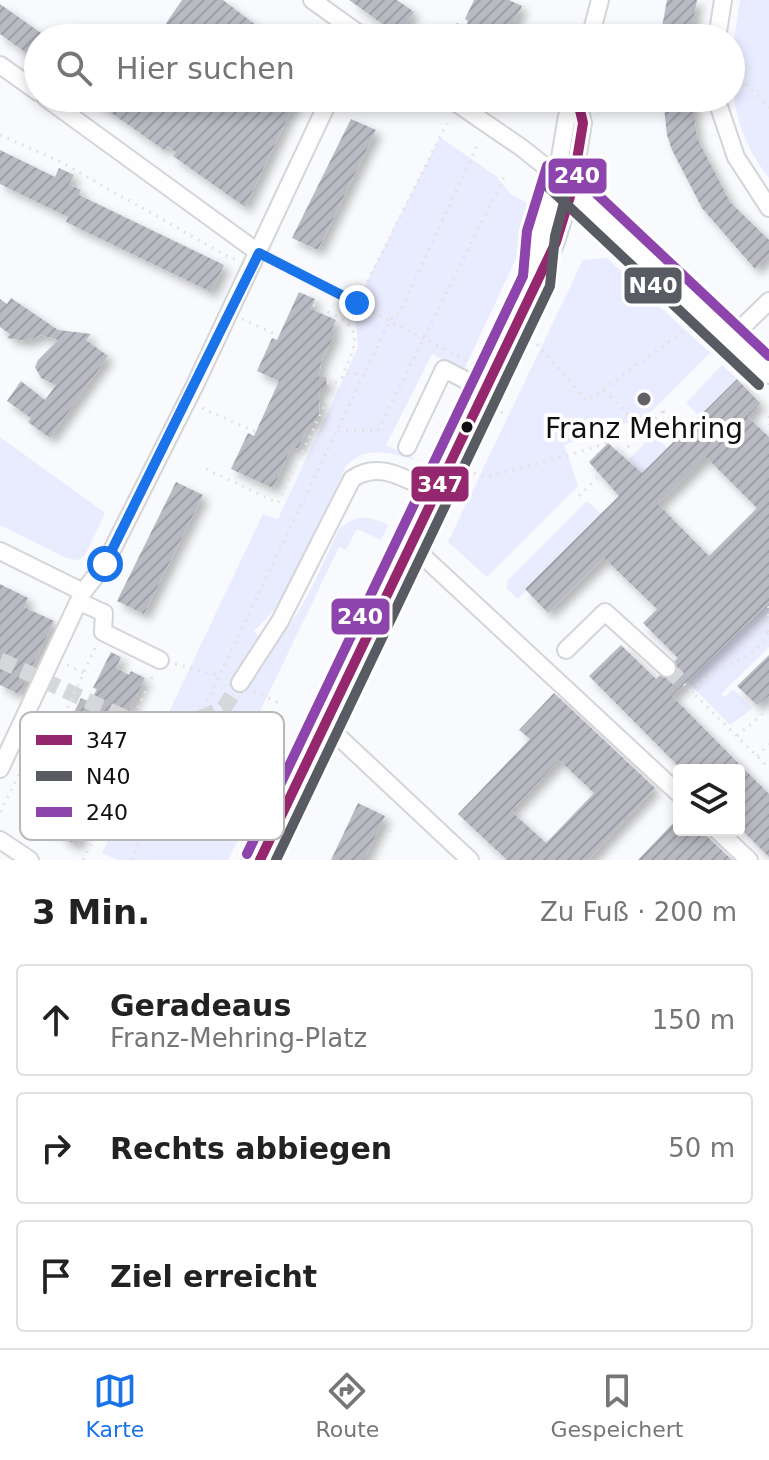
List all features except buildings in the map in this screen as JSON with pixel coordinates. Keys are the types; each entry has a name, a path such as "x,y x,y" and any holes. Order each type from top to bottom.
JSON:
{"street":[{"path":"312,0 345,24"},
{"path":"594,24 600,0"},
{"path":"719,24 723,0"},
{"path":"0,65 24,82"},
{"path":"65,112 259,253"},
{"path":"27,712 81,597 105,564 230,314 324,112"},
{"path":"468,112 557,176 769,375"},
{"path":"537,280 541,233 557,176 569,112"},
{"path":"284,810 556,242 572,190 583,123 580,112"},
{"path":"721,112 736,157 769,208"},
{"path":"731,338 769,301"},
{"path":"407,447 444,369 485,390"},
{"path":"240,683 280,621 352,479 370,469 382,469 436,493"},
{"path":"411,545 673,788"},
{"path":"0,551 104,613 103,632 160,660"},
{"path":"566,650 605,612 667,668"},
{"path":"325,724 470,860"},
{"path":"2,765 20,727"},
{"path":"723,836 749,860"},
{"path":"0,840 30,860"},
{"path":"260,860 270,840"}],"path":[{"path":"745,83 769,108"},
{"path":"357,303 447,123"},
{"path":"0,135 61,162 232,259 259,253 475,365"},
{"path":"203,712 390,320 400,312 477,146"},
{"path":"338,431 378,430 506,173"},
{"path":"206,469 278,503 355,348 353,332 347,320 313,305"},
{"path":"230,314 279,336"},
{"path":"537,344 587,401 689,327"},
{"path":"342,375 365,374"},
{"path":"327,383 336,382"},
{"path":"603,389 644,431"},
{"path":"187,401 256,432"},
{"path":"622,453 664,410 684,431"},
{"path":"769,416 769,425"},
{"path":"474,473 485,477 644,431"},
{"path":"593,447 599,452"},
{"path":"579,496 599,476"},
{"path":"692,692 718,668 756,650 768,631 769,603"},
{"path":"66,712 103,632"},
{"path":"53,658 84,673"},
{"path":"137,712 160,660 221,676"},
{"path":"684,684 769,768"},
{"path":"737,736 769,708"},
{"path":"757,756 769,744"},
{"path":"0,812 20,774"},
{"path":"376,860 393,825"},
{"path":"83,860 93,840"},
{"path":"131,860 141,840"}],"shaded area":[{"path":"740,0 769,0 769,178 754,157 737,114 745,112 745,24 737,24"},
{"path":"440,137 496,176 511,194 530,205 519,252 464,370 432,354 386,445 420,461 372,452 355,458 347,465 294,577 268,617 254,631 267,649 290,624 309,593 340,528 352,520 363,518 388,525 381,540 357,529 346,550 339,547 260,712 169,712 263,514 278,519 358,347 356,323 350,315"},
{"path":"607,258 710,353 647,416 564,445 578,486 487,577 448,542 583,260"},
{"path":"722,365 737,379 699,416 686,403"},
{"path":"654,434 667,448 642,473 628,460"},
{"path":"0,437 105,513 85,555 79,560 69,559 0,525"},
{"path":"587,501 601,514 518,599 507,589 507,581"},
{"path":"769,603 769,647 721,694 725,697 733,689 753,708 730,725 687,681"},
{"path":"108,840 238,840 228,860 118,860 102,853"}],"tunnel":[{"path":"0,660 112,712"},
{"path":"667,668 684,684"},
{"path":"215,712 224,708 240,683"}],"transit line":[{"name":"347","path":"284,810 556,242 572,190 583,123 580,112"},
{"name":"240","path":"284,777 523,276 527,231 547,166 557,162 567,166 769,356"},
{"name":"N40","path":"276,860 550,286 555,236 570,180"},
{"name":"N40","path":"547,186 759,385"},
{"name":"240","path":"247,854 254,840"},
{"name":"347","path":"260,860 270,840"}],"place":[{"name":"Franz Mehring","path":"644,399"}],"route":[{"path":"105,564 259,253 357,303"}]}
